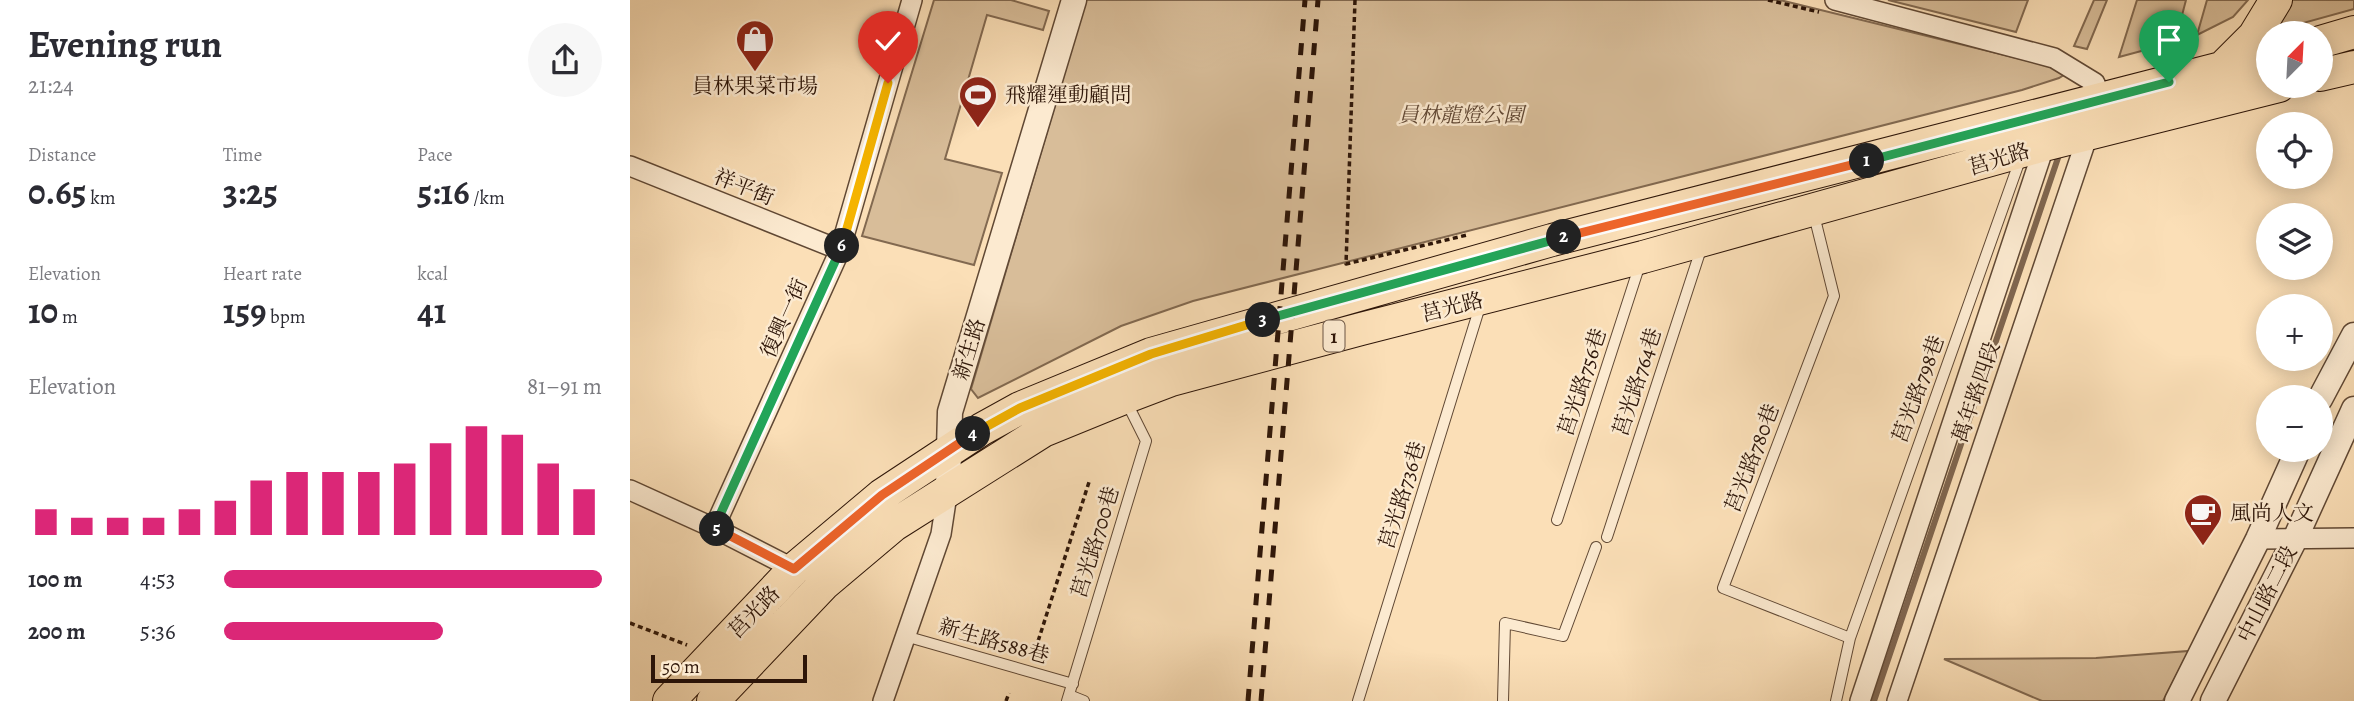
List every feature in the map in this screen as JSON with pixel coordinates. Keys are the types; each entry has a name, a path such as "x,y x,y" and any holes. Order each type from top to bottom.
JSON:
{"main road":[{"path":"2220,70 2254,36 2276,0"},
{"path":"2333,38 2354,32"},
{"name":"莒光路","path":"669,701 794,569 882,495 1020,408 1151,354 1255,322 1552,240 2256,60"},
{"path":"2333,72 2354,66"},
{"name":"莒光路","path":"712,701 824,584 894,525 948,488 1043,431 1124,397 1183,377 1483,300 2033,149 2256,92"}],"street":[{"name":"復興一街","path":"714,528 841,250 912,0"},
{"name":"新生路","path":"883,701 941,534 948,488 950,412 1074,0"},
{"path":"1835,0 2054,58 2095,83 2100,99"},
{"name":"萬年路四段","path":"1898,701 2100,99"},
{"name":"萬年路四段","path":"1860,701 2033,149 2054,113"},
{"name":"祥平街","path":"630,166 841,250"},
{"path":"2328,385 2354,335"},
{"name":"中山路二段","path":"2213,701 2295,539 2354,410"},
{"name":"中山路二段","path":"2176,701 2258,539 2293,462"},
{"path":"630,490 714,528 794,569"},
{"path":"2258,539 2354,538"}],"lane":[{"name":"莒光路798巷","path":"1836,701 1850,638 2033,149"},
{"name":"莒光路780巷","path":"1813,211 1834,296 1723,588 1850,638"},
{"name":"莒光路764巷","path":"1607,537 1704,239"},
{"name":"莒光路756巷","path":"1557,520 1643,257"},
{"name":"莒光路736巷","path":"1358,701 1483,300"},
{"name":"莒光路700巷","path":"1068,698 1146,441 1124,397"},
{"path":"1503,701 1505,623 1563,636 1596,547"},
{"name":"新生路588巷","path":"905,636 1073,684"},
{"path":"1068,698 1084,701"}],"path":[{"path":"1355,0 1346,264 1480,232"},
{"path":"1028,671 1090,480"},
{"path":"630,623 713,655"},
{"path":"1006,701 1009,693"}],"green space":[{"path":"934,0 1011,0 1049,11 1043,30 987,15 945,159 1002,173 974,265 862,236"},
{"name":"員林龍燈公園","path":"1086,0 1780,0 2070,71 2059,78 2022,90 1193,301 1121,326 978,398 971,389"},
{"path":"1888,0 2028,0 2016,32"},
{"path":"2094,0 2107,0 2087,49 2074,46"},
{"path":"2137,0 2186,0 2175,42 2119,57"},
{"path":"2207,0 2248,0 2233,17 2197,35"},
{"path":"2287,0 2354,0 2354,9 2310,21 2278,21"},
{"path":"2189,651 2163,701 2042,701 1944,659 2096,658"}],"waterway":[{"path":"1874,701 2060,152"}],"railway":[{"path":"1248,701 1305,0"},
{"path":"1261,701 1318,0"}],"place":[{"name":"員林果菜市場","path":"755,73"},
{"name":"飛耀運動顧問","path":"978,129"},
{"name":"風尚人文","path":"2203,547"}],"route":[{"path":"888,83 841,250 714,528 794,569 882,495 982,429 1020,408 1151,354 1255,322 1552,240 2169,82"}]}
